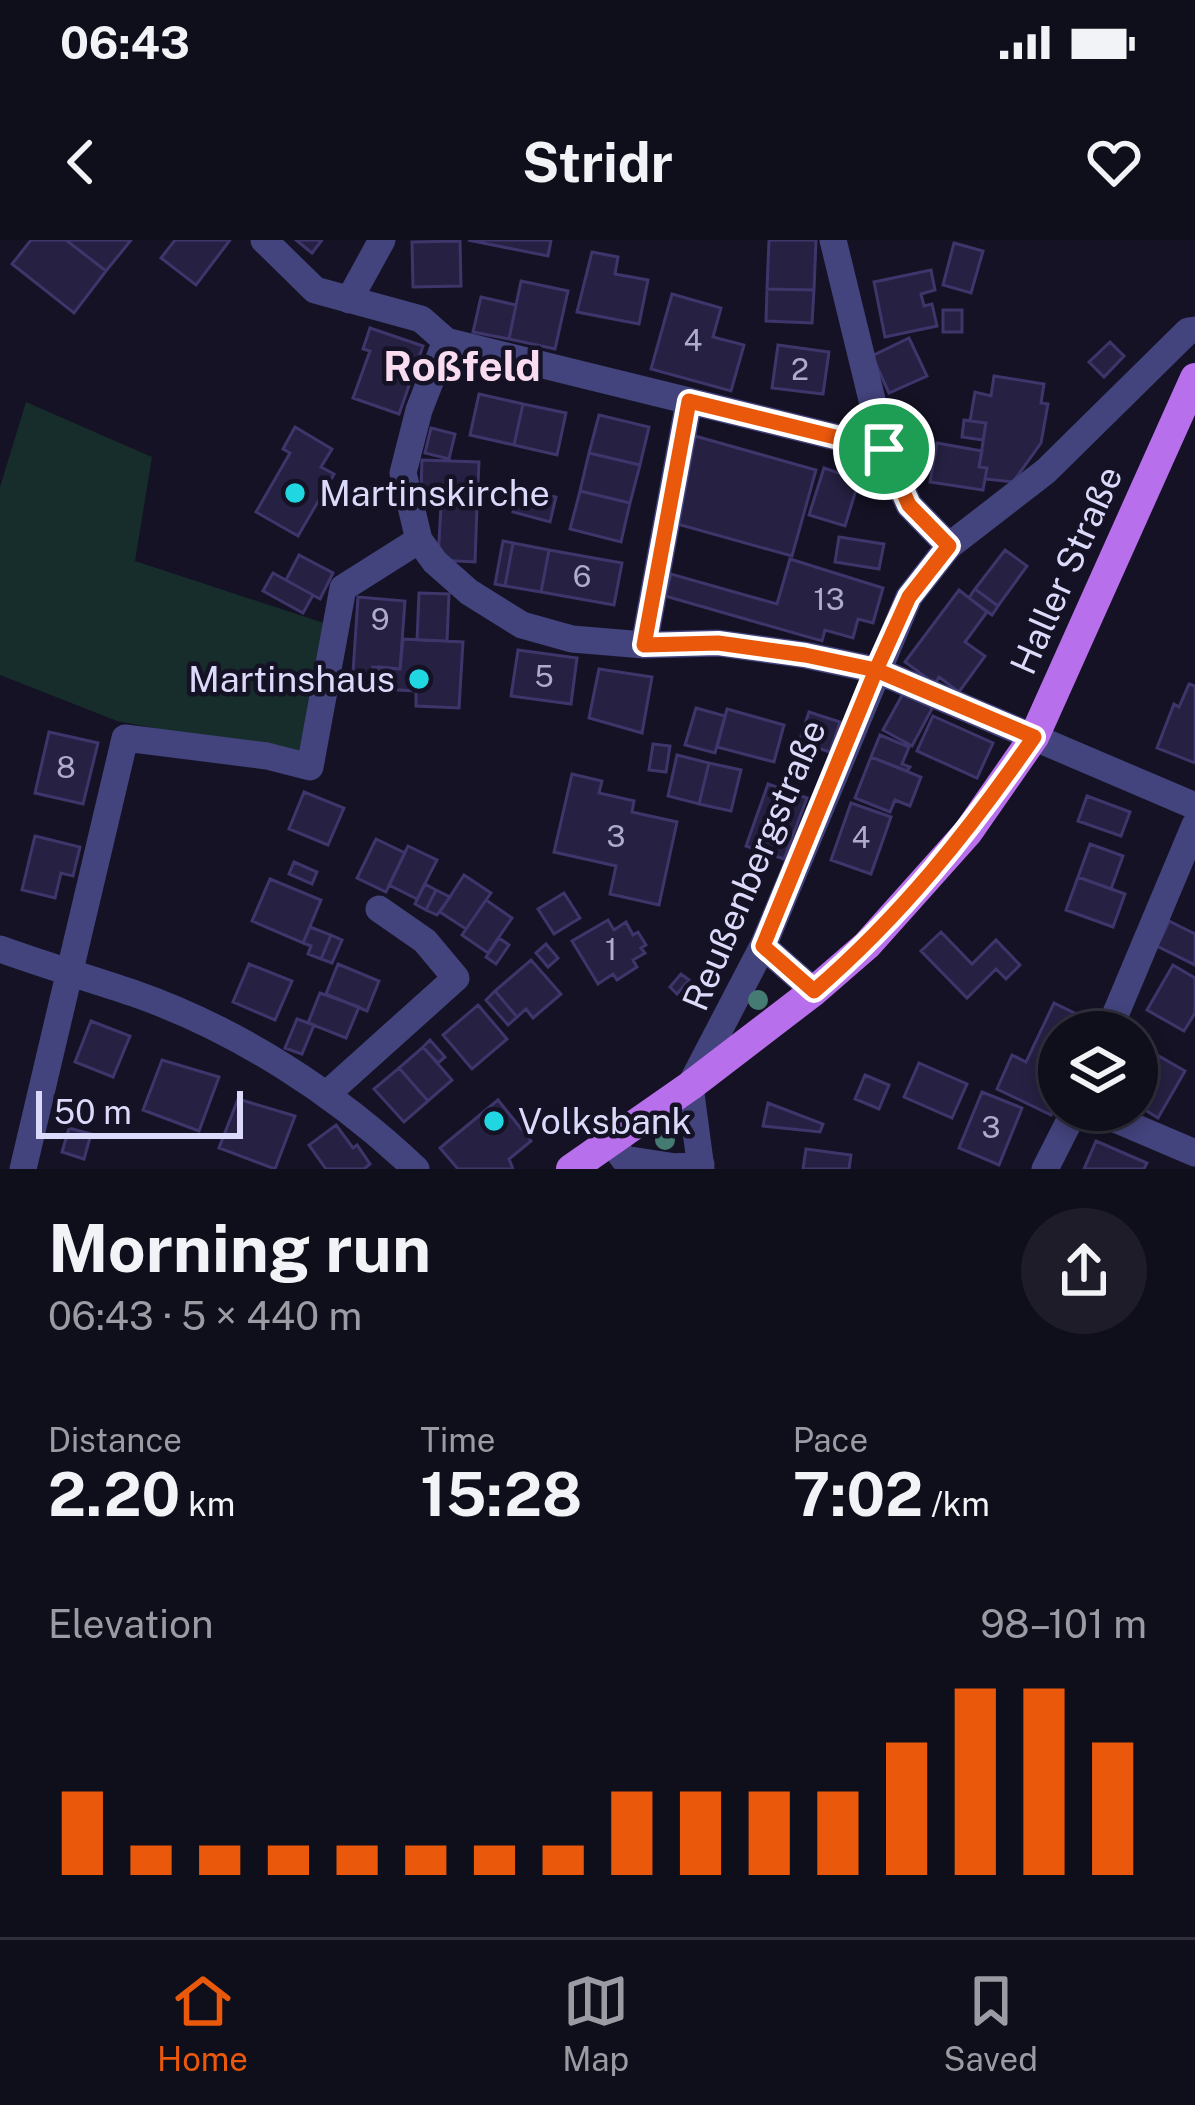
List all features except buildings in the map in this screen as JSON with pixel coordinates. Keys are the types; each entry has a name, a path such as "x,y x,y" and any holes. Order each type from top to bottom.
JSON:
{"main road":[{"name":"Haller Straße","path":"571,1169 814,991 867,945 968,832 1034,737 1195,378"}],"street":[{"path":"264,240 315,290 421,319 446,341 884,449"},
{"path":"349,300 382,240"},
{"path":"832,240 884,449 909,505 949,546"},
{"name":"Reußenbergstraße","path":"690,1086 763,946 909,597 949,546 1046,471 1188,331 1195,330"},
{"path":"446,341 419,410 403,473 419,540 435,562 469,592 522,625 572,639 644,645 718,643 876,670 1195,806"},
{"path":"644,645 689,401"},
{"path":"23,1169 125,738 267,756 310,767 344,589 419,540"},
{"path":"1117,1011 1195,825"},
{"path":"328,1093 457,978 424,940 380,910"},
{"path":"763,946 814,991"},
{"path":"0,949 136,994 231,1039 328,1093 416,1169"},
{"path":"611,1141 624,1159 701,1167 690,1086"},
{"path":"1045,1169 1064,1131"},
{"path":"1143,1131 1195,1153"}],"green space":[{"path":"26,402 152,457 135,561 330,625 303,757 117,721 0,675 0,487"}],"place":[{"name":"Martinskirche","path":"295,493"},
{"name":"Martinshaus","path":"419,679"},
{"name":"Volksbank","path":"494,1121"}],"district":[{"name":"Roßfeld","path":"462,366"}],"route":[{"path":"884,449 689,401 644,645 718,643 876,670 763,946 814,991 867,945 968,832 1034,737 876,670 909,597 949,546 909,505 884,449"}]}
